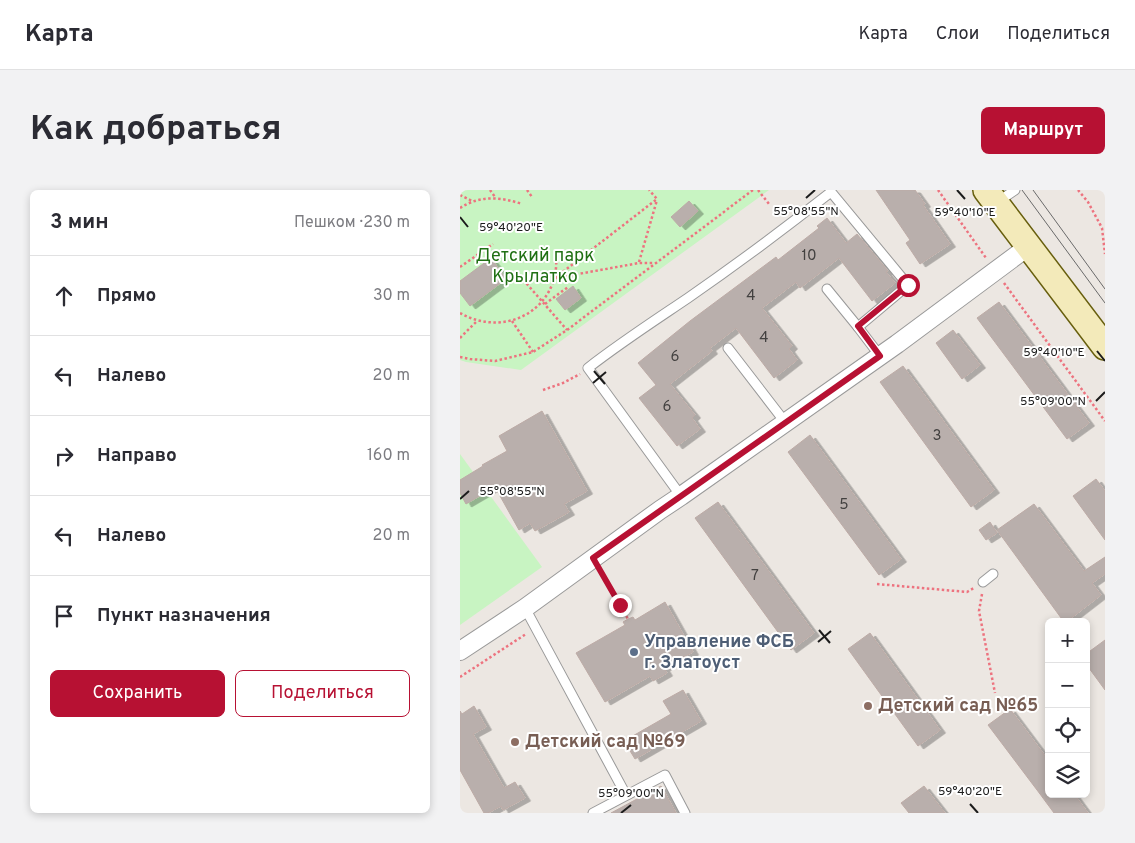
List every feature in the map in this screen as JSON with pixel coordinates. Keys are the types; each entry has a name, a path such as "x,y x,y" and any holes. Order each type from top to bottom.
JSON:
{"main road":[{"path":"999,194 1029,246 1105,347"}],"street":[{"path":"460,651 525,608 660,510 880,356 1029,246"}],"lane":[{"path":"681,496 588,368 769,240 831,191 908,285 858,326"},
{"path":"828,289 880,356"},
{"path":"728,348 785,422"},
{"path":"983,582 993,574"},
{"path":"525,608 626,795"},
{"path":"593,813 664,775 685,813"}],"path":[{"path":"490,190 495,198"},
{"path":"527,190 532,197"},
{"path":"650,190 657,199"},
{"path":"758,190 769,204"},
{"path":"938,190 1105,421"},
{"path":"1078,190 1088,202 1102,228 1105,254"},
{"path":"460,357 470,360 495,361 533,352 567,330 750,191"},
{"path":"460,195 473,202"},
{"path":"460,208 473,202 495,198 522,204"},
{"path":"639,263 657,199"},
{"path":"555,278 657,199"},
{"path":"460,267 493,244"},
{"path":"460,313 477,321 494,323 512,321 528,313 542,301 552,286 557,263 556,254"},
{"path":"555,278 639,263 656,263"},
{"path":"520,276 567,330"},
{"path":"545,304 568,287"},
{"path":"460,338 477,321"},
{"path":"512,321 533,352"},
{"path":"543,390 580,375"},
{"path":"593,558 628,620"},
{"path":"877,584 967,592 983,582"},
{"path":"983,582 979,611 995,693"},
{"path":"460,677 535,628"}],"green space":[{"name":"Детский парк Крылатко","path":"460,190 769,190 521,370 460,360"},
{"path":"460,454 542,567 460,625"}],"building":[{"path":"876,190 915,190 950,244 920,264 906,243 910,240"},
{"path":"689,201 698,211 680,227 671,217"},
{"path":"827,218 846,243 857,234 888,271 886,272 895,283 872,301 839,258 800,288 796,282 762,308 792,346 789,349 797,360 774,378 736,328 710,348 712,351 670,384 695,415 692,418 700,429 677,446 639,398 656,385 638,363 690,321 776,257 778,260 819,228 817,226"},
{"path":"491,258 506,279 470,306 460,293 460,281"},
{"path":"573,286 581,298 565,310 556,299"},
{"path":"999,302 1089,423 1067,439 977,318"},
{"path":"953,330 980,365 962,379 936,343"},
{"path":"903,366 994,490 971,507 880,382"},
{"path":"542,411 587,491 564,504 569,512 535,531 530,523 519,530 495,487 466,504 460,493 460,480 507,451 499,436"},
{"path":"810,435 901,559 879,575 788,452"},
{"path":"1096,479 1105,491 1105,540 1073,496"},
{"path":"718,502 814,633 791,650 695,518"},
{"path":"1034,504 1084,571 1105,557 1105,574 1092,583 1101,595 1071,618 1061,618 997,530"},
{"path":"990,522 997,533 986,540 979,530"},
{"name":"Управление ФСБ г. Златоуст","path":"665,602 693,652 664,668 667,673 653,681 650,676 605,702 576,653 625,625 623,622 628,619 633,617 635,620"},
{"path":"870,633 940,730 918,746 848,649"},
{"path":"1105,640 1105,690 1090,669 1090,651"},
{"path":"683,690 701,721 635,759 624,741 671,714 663,701"},
{"path":"474,706 486,727 473,734 504,788 515,782 525,798 503,810 501,806 488,813 484,813 460,770 460,711 462,714"},
{"path":"1010,709 1045,756 1045,798 1077,798 1088,813 1054,813 988,725"},
{"path":"661,786 676,813 611,813"},
{"path":"924,786 945,813 909,813 901,803"}],"tram line":[{"path":"1022,190 1105,303"},
{"path":"1033,190 1105,289"}],"place":[{"name":"Управление ФСБ г. Златоуст","path":"634,652"},
{"name":"Детский сад №65","path":"868,706"},
{"name":"Детский сад №69","path":"515,742"}],"route":[{"path":"620,605 593,558 880,356 858,326 908,285"}]}
